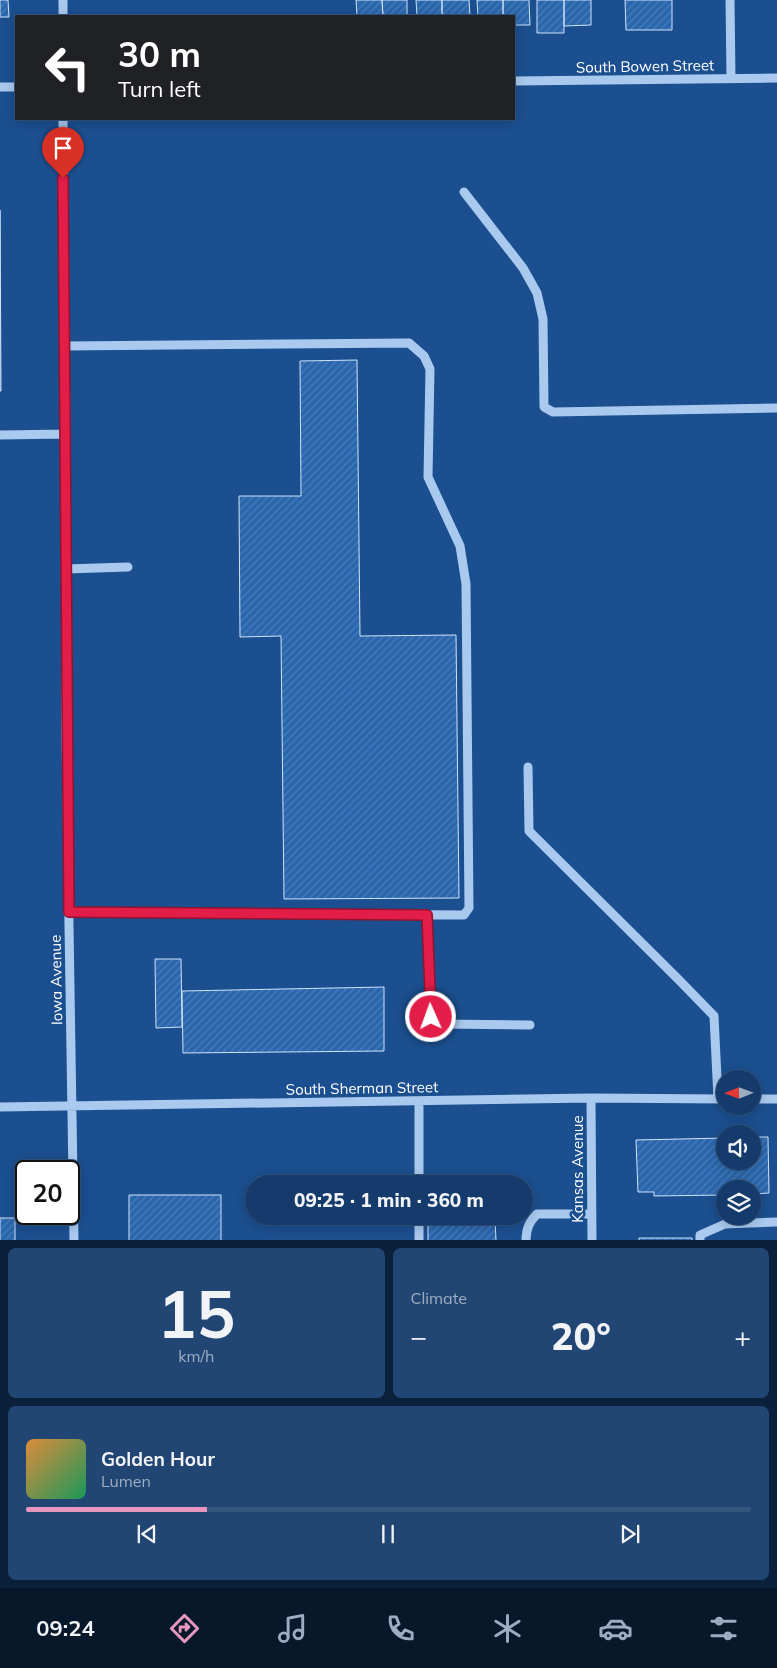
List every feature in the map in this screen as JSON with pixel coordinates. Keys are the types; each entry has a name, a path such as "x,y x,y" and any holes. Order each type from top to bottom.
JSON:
{"street":[{"path":"63,0 63,15"},
{"path":"730,0 731,78"},
{"name":"South Bowen Street","path":"515,81 777,78"},
{"path":"0,87 15,87"},
{"name":"Iowa Avenue","path":"63,120 66,736 74,1240"},
{"path":"464,192 523,268 537,293 543,319 544,407 553,412 777,408"},
{"path":"65,346 409,343 424,356 430,369 428,477 460,546 466,584 469,908 464,915 69,912"},
{"path":"0,435 66,434"},
{"path":"66,569 128,567"},
{"path":"528,767 529,831 714,1016 719,1070"},
{"path":"427,915 431,1017 437,1024 530,1025"},
{"name":"South Sherman Street","path":"0,1107 591,1098 716,1099"},
{"name":"Kansas Avenue","path":"591,1098 592,1240"},
{"path":"761,1099 777,1099"},
{"path":"419,1101 419,1175"},
{"path":"526,1240 526,1230 531,1220 537,1214 592,1214"},
{"path":"700,1240 700,1235 725,1224 777,1222"},
{"path":"419,1225 419,1240"}],"building":[{"path":"0,0 8,0 9,17 0,17"},
{"path":"356,0 382,0 383,15 357,15"},
{"path":"382,0 407,0 407,15 383,15"},
{"path":"416,0 442,0 442,15 417,15"},
{"path":"442,0 469,0 470,15 442,15"},
{"path":"477,0 503,0 503,15 478,15"},
{"path":"503,0 529,0 530,25 515,25 515,15 503,15"},
{"path":"537,0 564,0 564,33 537,33"},
{"path":"564,0 591,0 591,25 564,26"},
{"path":"625,0 672,0 672,30 626,30"},
{"path":"0,210 1,391 0,391"},
{"path":"357,360 360,636 456,635 459,898 284,899 281,636 240,637 239,496 301,496 300,361"},
{"path":"155,959 181,959 182,1027 156,1028"},
{"path":"384,987 384,1051 183,1053 182,991"},
{"path":"761,1137 768,1137 769,1193 761,1193 761,1180 716,1180 716,1195 654,1196 654,1192 638,1192 636,1140 716,1138 716,1170 761,1170"},
{"path":"129,1195 221,1195 221,1240 129,1240"},
{"path":"0,1218 15,1218 15,1240 0,1240"},
{"path":"428,1225 495,1225 496,1240 428,1240"},
{"path":"639,1238 692,1238 692,1240 639,1240"}],"route":[{"path":"63,178 66,434 66,736 69,912 427,915 431,1017"}]}
